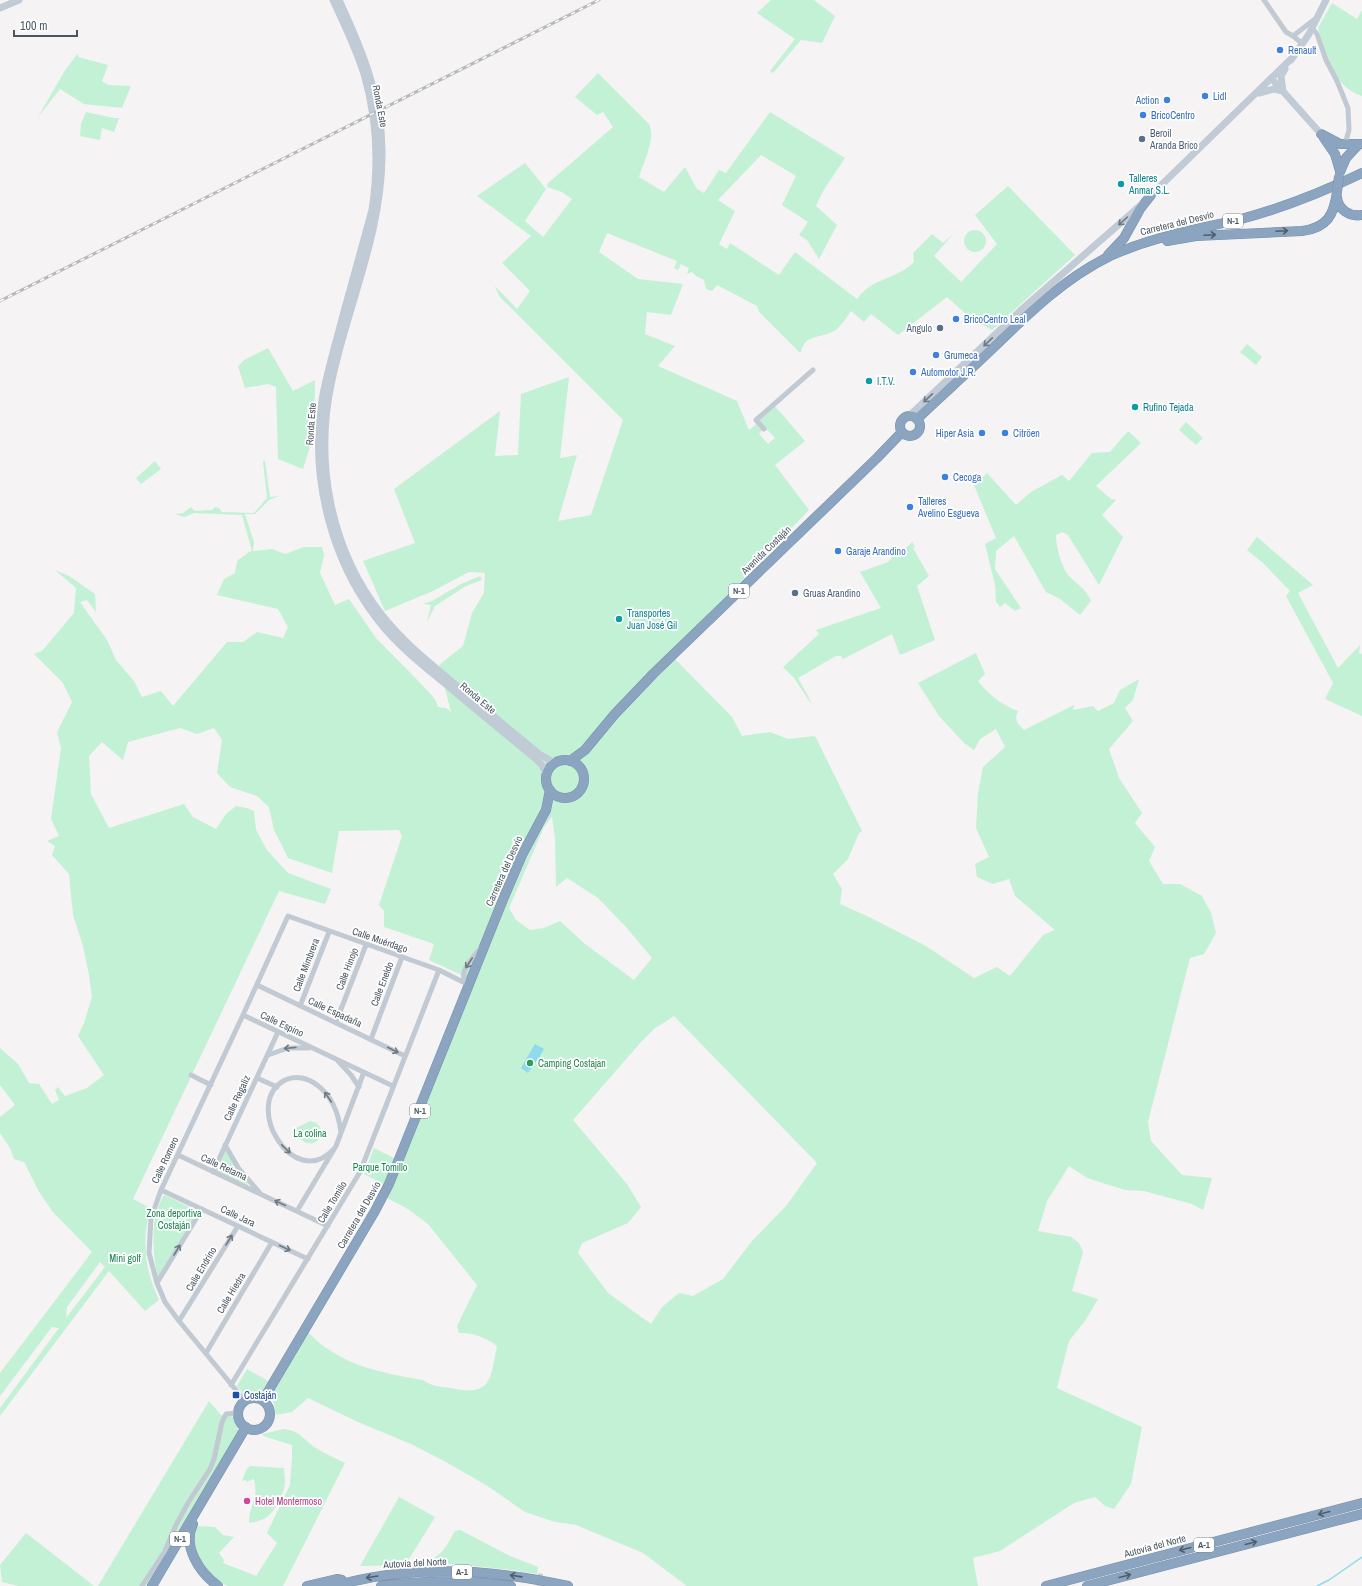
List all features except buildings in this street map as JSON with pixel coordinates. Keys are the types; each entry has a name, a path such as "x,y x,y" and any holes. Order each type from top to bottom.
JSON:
{"highway":[{"name":"N-1","path":"1321,134 1334,141 1345,144 1360,144"},
{"name":"N-1","path":"1321,134 1335,154 1340,173"},
{"name":"N-1","path":"1099,262 1109,261 1156,244 1196,236 1302,231 1315,229 1330,217 1336,203 1340,173 1346,158 1360,144"},
{"name":"Carretera del Desvío","path":"1049,291 1099,262 1126,250 1161,237 1241,219 1273,209 1322,192 1362,173"},
{"name":"N-1","path":"1337,192 1337,202 1341,208 1354,215 1362,215"},
{"path":"1099,262 1124,238 1140,209 1151,195"},
{"name":"N-1","path":"913,417 919,426 916,433 910,436 902,432 900,427 900,422 903,418 913,417 1049,291"},
{"name":"Avenida Costaján","path":"585,750 626,702 667,660 877,458 902,432"},
{"name":"N-1","path":"555,763 565,760 570,761 585,750"},
{"name":"N-1","path":"562,797 572,796 580,789 584,780 581,769 585,750"},
{"path":"570,761 575,763 581,769"},
{"path":"547,775 548,770 555,763"},
{"name":"N-1","path":"547,775 547,783 550,790"},
{"path":"550,790 562,797"},
{"name":"Carretera del Desvío","path":"546,810 550,790"},
{"name":"Carretera del Desvío","path":"263,1400 375,1211 389,1184 468,984 522,855 546,810 553,802 562,797"},
{"path":"253,1398 263,1400 269,1406 270,1413 267,1424 256,1430 246,1427 240,1421 238,1413 242,1404 253,1398"},
{"name":"N-1","path":"152,1586 246,1427"},
{"path":"208,1492 192,1527 189,1540 191,1551 200,1568 212,1582 218,1586"},
{"name":"Autovía del Norte","path":"1046,1586 1362,1503"},
{"name":"A-1","path":"1088,1586 1362,1514"},
{"name":"Autovía del Norte","path":"335,1586 373,1577 416,1572 502,1574 568,1586"},
{"path":"307,1586 337,1580 356,1580"},
{"name":"Autovía del Norte","path":"381,1586 446,1582 468,1582 511,1586"}],"main road":[{"path":"0,8 19,0"},
{"name":"Ronda Este","path":"333,0 363,73 373,122 376,156 372,210 326,377 320,418 319,464 330,525 343,560 358,589 377,619 421,664 536,759 542,765 547,775"},
{"name":"Ronda Este","path":"339,0 369,71 377,104 382,154 377,211 332,379 325,418 325,462 328,490 335,522 347,556 363,586 382,614 406,642 539,754 555,763"},
{"path":"1284,92 1281,76 1303,44 1326,0"},
{"path":"1049,291 1272,79 1293,57"},
{"path":"1272,79 1321,134"},
{"path":"1255,95 1274,89 1284,92"}],"street":[{"path":"1264,0 1286,32 1303,44"},
{"path":"1293,36 1318,16"},
{"path":"1312,28 1316,32 1326,60 1337,81 1348,108 1349,130 1345,144"},
{"path":"764,429 756,420 813,370"},
{"name":"Calle Muérdago","path":"288,916 329,932 439,970 468,984"},
{"name":"Calle Romero","path":"245,1401 179,1321 166,1302 157,1283 148,1253 151,1218 161,1190 211,1085 288,916"},
{"name":"Calle Mimbrera","path":"300,1006 329,932"},
{"name":"Calle Hinojo","path":"336,1022 366,945"},
{"name":"Calle Eneldo","path":"371,1039 402,958"},
{"name":"Calle Tomillo","path":"231,1385 360,1172 439,970"},
{"name":"Calle Espadaña","path":"257,985 405,1056"},
{"name":"Calle Espino","path":"243,1015 393,1086"},
{"name":"Calle Regaliz","path":"212,1172 278,1032"},
{"name":"Calle Espino","path":"268,1055 288,1048 314,1048"},
{"name":"Calle Espino","path":"334,1057 351,1075 358,1087"},
{"path":"297,1211 334,1149 364,1072"},
{"path":"191,1076 211,1085"},
{"path":"257,1078 277,1087"},
{"path":"334,1149 325,1158 308,1161 297,1158 284,1148 274,1134 269,1117 269,1102 277,1087 284,1081 294,1078 306,1079 319,1086 335,1108 341,1133"},
{"name":"Calle Retama","path":"225,1145 239,1169 263,1195"},
{"name":"Calle Retama","path":"178,1155 328,1226"},
{"name":"Calle Jara","path":"161,1190 308,1259"},
{"path":"157,1283 202,1209"},
{"name":"Calle Endrino","path":"179,1321 238,1226"},
{"name":"Calle Hiedra","path":"206,1353 272,1242"},
{"path":"142,1586 165,1551 185,1508 210,1469 222,1422 226,1414 238,1413"}],"green space":[{"path":"771,0 814,0 835,16 822,43 801,40 773,73 770,71 795,39 757,13"},
{"path":"1332,3 1357,19 1362,10 1362,96 1344,85 1337,77 1324,49 1318,28"},
{"path":"78,53 78,57 108,65 102,81 108,85 131,86 122,108 84,104 60,89 38,117 64,72"},
{"name":"Mini golf","path":"598,73 649,124 651,130 650,143 639,177 664,192 685,167 697,189 704,193 719,170 726,173 770,112 845,158 823,191 816,206 837,225 819,259 807,240 799,235 808,222 782,205 796,176 761,155 718,200 735,211 719,244 727,249 730,243 779,275 795,252 857,299 870,286 908,268 914,262 913,253 932,234 943,243 954,233 934,256 961,282 997,244 975,215 1008,186 1075,255 992,330 967,315 947,297 898,335 871,314 864,322 851,311 837,329 810,339 803,346 801,352 799,352 759,312 757,306 717,285 712,291 706,289 704,280 692,272 687,274 689,268 681,264 678,270 674,268 677,261 607,233 599,252 638,279 683,284 671,315 647,312 645,334 675,346 658,366 737,401 749,430 757,424 762,431 759,434 768,444 775,438 760,422 760,419 775,406 805,441 775,465 809,510 621,707 646,688 674,658 732,717 742,736 770,732 788,739 815,736 862,831 859,833 848,859 833,874 842,889 840,904 926,946 974,978 997,967 1010,976 1043,935 1055,930 1015,896 1009,879 993,884 977,877 975,864 989,857 976,828 978,793 983,767 1005,747 996,729 980,739 974,750 964,743 939,716 918,683 976,653 985,674 978,681 996,699 1018,711 1016,717 1017,721 1024,730 1074,705 1073,710 1093,706 1098,711 1114,703 1120,690 1139,679 1133,700 1125,708 1133,721 1109,749 1119,778 1142,813 1135,823 1155,847 1149,861 1163,884 1180,884 1202,896 1211,913 1216,933 1204,954 1190,958 1148,1122 1151,1141 1182,1175 1212,1178 1203,1210 1192,1204 1144,1191 1125,1190 1087,1178 1069,1166 1047,1201 1038,1231 1071,1237 1079,1243 1083,1252 1072,1291 1098,1299 1085,1321 1069,1341 1057,1388 1142,1427 1131,1484 1114,1509 1105,1506 1095,1497 1074,1503 1000,1551 973,1558 978,1586 687,1586 643,1553 576,1525 555,1522 525,1512 486,1485 446,1462 411,1444 358,1422 308,1398 292,1412 276,1415 272,1394 305,1329 322,1345 339,1356 374,1370 423,1380 436,1386 464,1390 481,1388 487,1383 490,1377 497,1346 489,1340 479,1336 469,1333 459,1333 457,1326 477,1285 428,1224 408,1209 383,1196 468,978 429,960 434,944 384,927 384,911 379,905 402,836 399,830 339,831 332,873 288,858 274,830 269,807 257,796 230,787 217,773 222,740 214,728 197,734 180,728 128,742 123,760 102,742 89,756 91,794 109,828 184,804 193,817 216,829 226,814 236,806 247,808 254,811 256,830 267,850 288,873 331,889 325,904 279,891 133,1199 150,1208 147,1220 145,1244 147,1266 159,1300 145,1311 109,1271 0,1416 0,1408 59,1328 52,1327 0,1396 0,1373 92,1252 52,1211 38,1190 24,1162 14,1159 10,1148 0,1133 0,1117 15,1105 0,1085 0,1048 18,1064 29,1083 39,1084 52,1104 59,1100 55,1090 58,1087 65,1096 87,1088 104,1075 78,1036 84,1023 92,997 89,975 83,946 73,915 69,874 52,855 55,846 47,841 59,836 51,819 61,748 57,732 72,702 63,683 34,654 42,651 74,613 76,588 55,570 69,576 95,594 96,612 87,600 80,602 107,640 116,660 134,681 142,697 161,691 173,706 227,642 243,642 257,632 283,638 288,627 278,609 217,595 224,579 235,573 237,561 252,551 242,515 194,513 184,517 175,514 183,513 191,507 195,511 212,510 215,507 219,508 222,512 254,513 267,498 263,461 265,461 270,497 279,496 269,500 255,514 245,514 254,542 253,551 272,549 285,554 304,547 322,547 324,555 320,573 335,605 349,599 376,638 429,692 436,701 438,707 446,708 451,712 439,665 463,646 472,613 484,593 485,573 469,572 433,591 385,611 363,561 415,543 394,489 500,411 495,456 518,455 521,394 569,377 560,458 577,455 558,521 591,515 623,420 499,296 495,286 517,309 530,291 502,263 531,236 477,196 525,163 546,189 525,221 543,237 572,199 562,192 547,187 547,184 613,127 603,112 597,115 575,97","holes":["552,817 555,838 556,887 567,878 598,898 626,927 652,958 634,980 585,944 560,921 544,928 530,930 516,920 509,908 544,827","674,1016 817,1163 786,1206 752,1241 723,1279 693,1296 679,1293 662,1307 651,1324 608,1293 578,1253 582,1243 628,1223 641,1207 627,1184 573,1120 654,1029","100,1262 105,1267 66,1318 67,1307"]},
{"path":"86,112 119,118 114,132 102,128 100,140 80,136 81,124"},
{"path":"975,230 983,233 986,241 983,249 975,252 967,249 964,241 967,233"},
{"path":"1247,344 1262,357 1256,365 1240,352"},
{"path":"268,348 293,391 315,380 314,434 303,469 278,459 276,387 268,384 245,388 238,366 244,360"},
{"path":"1186,422 1203,438 1196,445 1179,430"},
{"path":"1128,431 1141,443 1096,486 1111,499 1116,500 1102,515 1123,537 1099,585 1068,535 1062,532 1056,535 1059,556 1065,571 1083,589 1091,601 1080,615 1060,599 1046,592 1014,536 996,551 995,569 1021,608 1015,611 1005,603 1000,607 996,602 995,585 985,544 996,538 974,485 987,473 1016,505 1031,492 1062,475 1069,481 1092,453 1110,452"},
{"path":"155,461 161,469 141,484 136,478"},
{"path":"1257,537 1313,585 1298,593 1338,668 1360,645 1359,653 1362,654 1362,716 1325,699 1333,683 1286,596 1290,591 1263,563 1247,550"},
{"path":"912,542 915,547 913,548 929,576 917,586 935,640 900,655 892,634 843,659 841,656 836,656 798,678 812,705 794,678 783,667 819,634 816,630 881,608 860,572 888,562 899,550 901,553"},
{"path":"480,576 482,580 466,586 435,606 427,622 431,605 423,604 432,601 461,584"},
{"name":"La colina","path":"310,1121 317,1124 321,1129 319,1139 314,1143 308,1143 300,1139 292,1130"},
{"name":"Parque Tomillo","path":"374,1148 396,1159 385,1185 364,1174"},
{"path":"226,1150 249,1186 215,1171"},
{"name":"Zona deportiva Costaján","path":"164,1195 198,1211 158,1277 154,1257 154,1224 159,1203"},
{"path":"247,1369 268,1381 260,1394 245,1396 237,1386"},
{"path":"209,1401 221,1415 235,1418 238,1425 238,1433 147,1586 98,1586"},
{"path":"283,1429 297,1433 317,1449 345,1463 283,1586 228,1586 212,1576 196,1553 194,1547 195,1526 215,1527 223,1535 234,1537 219,1553 224,1560 223,1563 256,1576 277,1543 267,1533 290,1485 292,1458 292,1445 263,1436 263,1434"},
{"path":"250,1466 284,1468 285,1486 278,1504 270,1514 266,1518 249,1523 250,1511 255,1498 254,1479 246,1482 246,1480 242,1481 246,1470"},
{"path":"399,1497 435,1517 406,1564 412,1561 427,1561 437,1556 447,1545 455,1531 460,1530 510,1556 538,1567 537,1574 452,1564 360,1566"},
{"path":"26,1533 94,1586 19,1586 2,1582 0,1565"}],"water":[{"name":"Camping Costajan","path":"535,1044 544,1049 540,1058 539,1057 528,1073 521,1068"}],"waterway":[{"path":"1317,1586 1329,1580 1362,1557"}],"tunnel":[{"path":"539,1586 541,1572"}],"railway":[{"path":"0,301 599,0"}],"place":[{"name":"Renault","path":"1280,50"},
{"name":"Lidl","path":"1205,96"},
{"name":"Action","path":"1167,100"},
{"name":"BricoCentro","path":"1143,115"},
{"name":"Beroil Aranda Brico","path":"1142,139"},
{"name":"Talleres Anmar S.L.","path":"1121,184"},
{"name":"BricoCentro Leal","path":"956,319"},
{"name":"Angulo","path":"940,328"},
{"name":"Grumeca","path":"936,355"},
{"name":"Automotor J.R.","path":"913,372"},
{"name":"I.T.V.","path":"869,381"},
{"name":"Rufino Tejada","path":"1135,407"},
{"name":"Hiper Asia","path":"982,433"},
{"name":"Citröen","path":"1005,433"},
{"name":"Cecoga","path":"945,477"},
{"name":"Talleres Avelino Esgueva","path":"910,507"},
{"name":"Garaje Arandino","path":"838,551"},
{"name":"Gruas Arandino","path":"795,593"},
{"name":"Transportes Juan José Gil","path":"619,619"},
{"name":"Camping Costajan","path":"530,1063"},
{"name":"Costaján","path":"236,1395"},
{"name":"Hotel Montermoso","path":"247,1501"}]}
